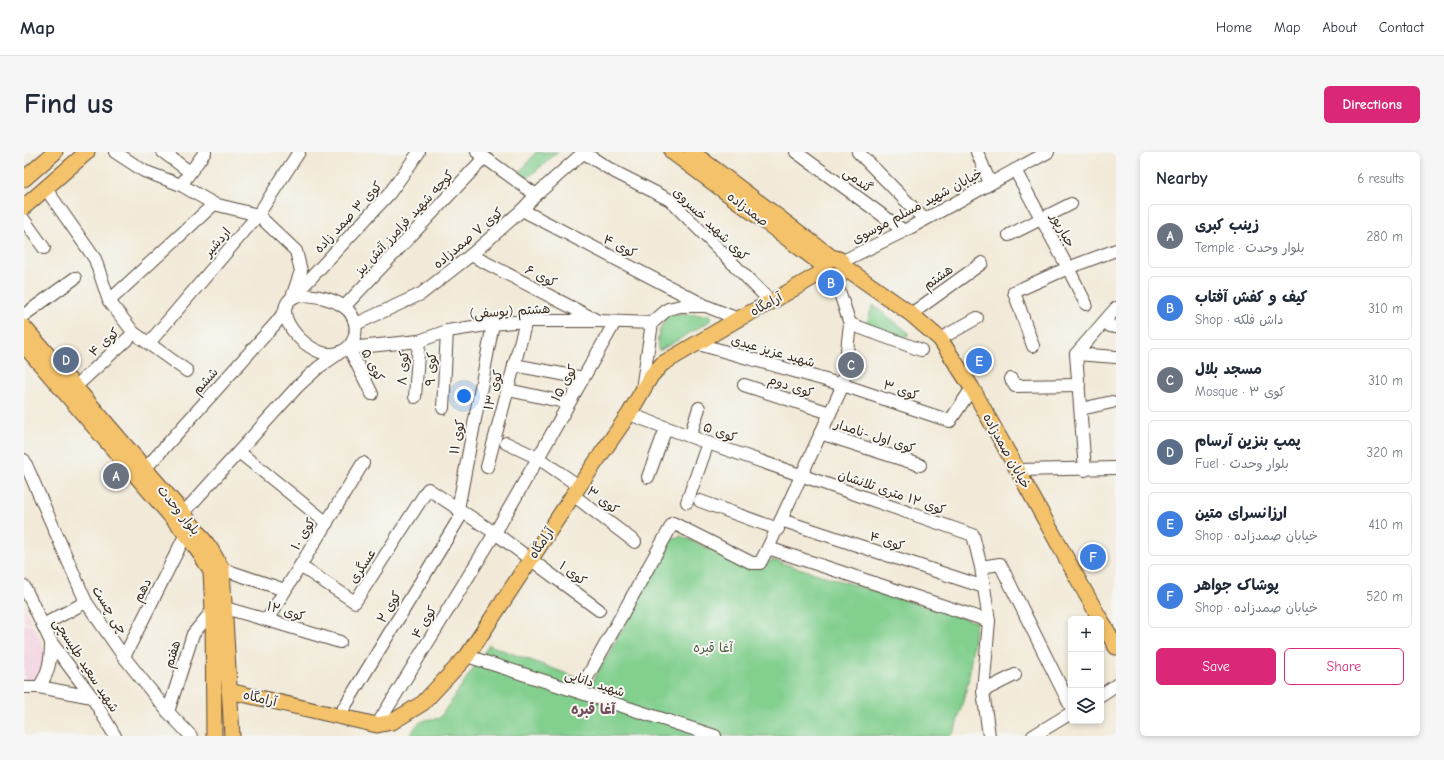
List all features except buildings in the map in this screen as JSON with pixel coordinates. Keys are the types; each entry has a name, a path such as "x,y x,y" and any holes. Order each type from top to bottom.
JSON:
{"main road":[{"path":"24,179 55,152"},
{"path":"24,207 87,152"},
{"name":"صمدزاده","path":"672,152 834,268 892,300"},
{"name":"صمدزاده","path":"692,152 834,268"},
{"name":"آرامگاه","path":"229,691 377,725 392,722 423,703 467,656 576,491 629,414 651,376 662,364 695,343 738,319 834,268"},
{"name":"خیابان صمدزاده","path":"892,300 940,339 972,388 1099,616"},
{"name":"بلوار وحدت","path":"24,328 71,391 190,531 210,548 222,569 214,736"},
{"name":"بلوار وحدت","path":"24,345 71,391"},
{"name":"بلوار وحدت","path":"190,531 211,572 219,609 229,691 232,736"},
{"name":"خیابان صمدزاده","path":"1104,625 1116,647"}],"street":[{"path":"115,152 144,171 181,185 214,204 258,215 296,251 301,271 292,297 287,302 285,311 294,332 304,343 325,354 343,351 354,339 356,324 344,307 331,300 320,297 299,295 292,297"},
{"path":"163,152 190,172"},
{"path":"181,185 205,152"},
{"name":"اردشیر","path":"148,344 258,215 299,152"},
{"name":"کوی ۳ صمد زاده","path":"292,297 389,194 419,152"},
{"name":"کوی ۷ صمدزاده","path":"356,324 421,294 471,255 584,152"},
{"name":"کوی شهید خسروی","path":"584,152 613,170 670,200 771,302"},
{"name":"گندمی","path":"796,152 904,231"},
{"path":"858,152 924,219"},
{"path":"977,152 990,184"},
{"name":"خیابان شهید مسلم موسوی","path":"834,268 1048,152"},
{"path":"481,155 536,195"},
{"name":"کوچه شهید فرامرز آتش بیز","path":"344,307 481,155"},
{"name":"جبارپور","path":"1015,170 1086,304"},
{"path":"46,189 95,259 109,301 134,333 187,371"},
{"path":"109,301 214,204"},
{"path":"1009,235 1042,220 1071,204"},
{"name":"کوی ۴","path":"522,210 706,306 738,319"},
{"path":"24,220 44,248"},
{"path":"1033,346 1014,292 1068,268 1116,250"},
{"name":"کوی ۶","path":"471,255 599,321"},
{"name":"هشتم","path":"911,314 982,262"},
{"path":"578,692 673,523 752,563 760,563 843,385 850,324 834,268"},
{"path":"24,315 75,278"},
{"path":"642,391 652,323 668,309 681,306 706,306"},
{"path":"1085,470 1076,354 1116,308"},
{"name":"ششم","path":"140,472 271,329 285,311"},
{"path":"940,339 977,318"},
{"name":"هشتم (یوسفی)","path":"179,518 298,386 314,371 343,351 419,341 447,331 526,321 652,323"},
{"name":"کوی ۱۳","path":"487,467 526,321"},
{"path":"1105,321 1110,326 1116,327"},
{"name":"کوی ۱۵","path":"495,533 615,322"},
{"name":"کوی ۱۱","path":"460,510 493,324"},
{"path":"850,324 921,350"},
{"name":"کوی ۹","path":"443,408 447,331"},
{"name":"کوی ۴","path":"71,391 134,333"},
{"name":"کوی ۸","path":"415,397 419,341"},
{"name":"شهید عزیز عیدی","path":"695,343 843,385"},
{"name":"کوی ۵","path":"343,351 372,394"},
{"path":"1076,354 1116,357"},
{"path":"514,365 583,378"},
{"path":"1011,379 1015,386 1079,385"},
{"name":"کوی دوم","path":"744,385 830,413"},
{"name":"کوی ۳","path":"843,385 950,421 972,388"},
{"path":"508,390 569,404"},
{"path":"1081,408 1112,402"},
{"path":"690,436 699,408"},
{"name":"کوی ۵","path":"629,414 801,476"},
{"path":"648,477 666,428"},
{"name":"کوی اول -نامدار","path":"820,433 920,465"},
{"name":"کوی ۳","path":"506,442 538,458 635,542"},
{"path":"686,502 708,443"},
{"path":"238,452 327,522"},
{"name":"چی چست","path":"24,460 86,602 124,658 168,712 191,736"},
{"name":"کوی ۱۰","path":"267,620 363,464"},
{"path":"1017,470 1085,470 1116,468"},
{"name":"کوی ۱۲ متری تلانشان","path":"801,476 973,534 981,567"},
{"name":"کوی ۱","path":"428,489 495,533 599,610"},
{"name":"عسگری","path":"300,566 355,602 428,489"},
{"name":"کوی ۴","path":"700,501 984,587"},
{"name":"کوی ۲","path":"339,716 460,510"},
{"name":"دهم","path":"124,658 190,531"},
{"name":"کوی ۴","path":"377,725 495,533"},
{"path":"768,548 988,621"},
{"path":"989,736 984,691 988,621 981,567 1000,564 1068,701"},
{"path":"222,569 285,590"},
{"name":"شهید سعید طلیسچی","path":"24,586 51,642 92,697 115,736"},
{"path":"43,625 86,602"},
{"name":"کوی ۱۲","path":"219,609 267,620 340,642"},
{"name":"هفتم","path":"168,712 193,634 219,609"},
{"path":"39,687 46,677 50,664 51,642"},
{"name":"شهید دانایی","path":"467,656 715,736"},
{"path":"984,691 1015,675"},
{"path":"1104,692 1116,685"},
{"path":"24,687 39,687 92,697"},
{"path":"1033,736 1068,715"}],"shaded area":[{"path":"24,605 32,623 24,621"},
{"path":"24,624 32,626 36,631 42,645 45,660 38,675 28,681 24,681"}],"green space":[{"path":"536,152 558,152 525,180 518,175"},
{"path":"873,305 908,332 908,335 904,338 866,325"},
{"path":"672,314 711,316 710,321 659,350 658,336 660,330 668,316"},
{"name":"آغا قبره","path":"681,536 747,566 761,568 772,560 976,622 968,683 955,730 950,736 411,736 415,727 421,722 429,719 439,719 489,645 592,683 673,538"}],"place":[{"name":"کیف و کفش آفتاب","path":"831,283"},
{"name":"پمپ بنزین آرسام","path":"66,360"},
{"name":"ارزانسرای متین","path":"979,361"},
{"name":"مسجد بلال","path":"851,365"},
{"name":"زینب کبری","path":"116,476"},
{"name":"پوشاک جواهر","path":"1093,557"}],"district":[{"name":"آغا قبره","path":"593,709"}]}
